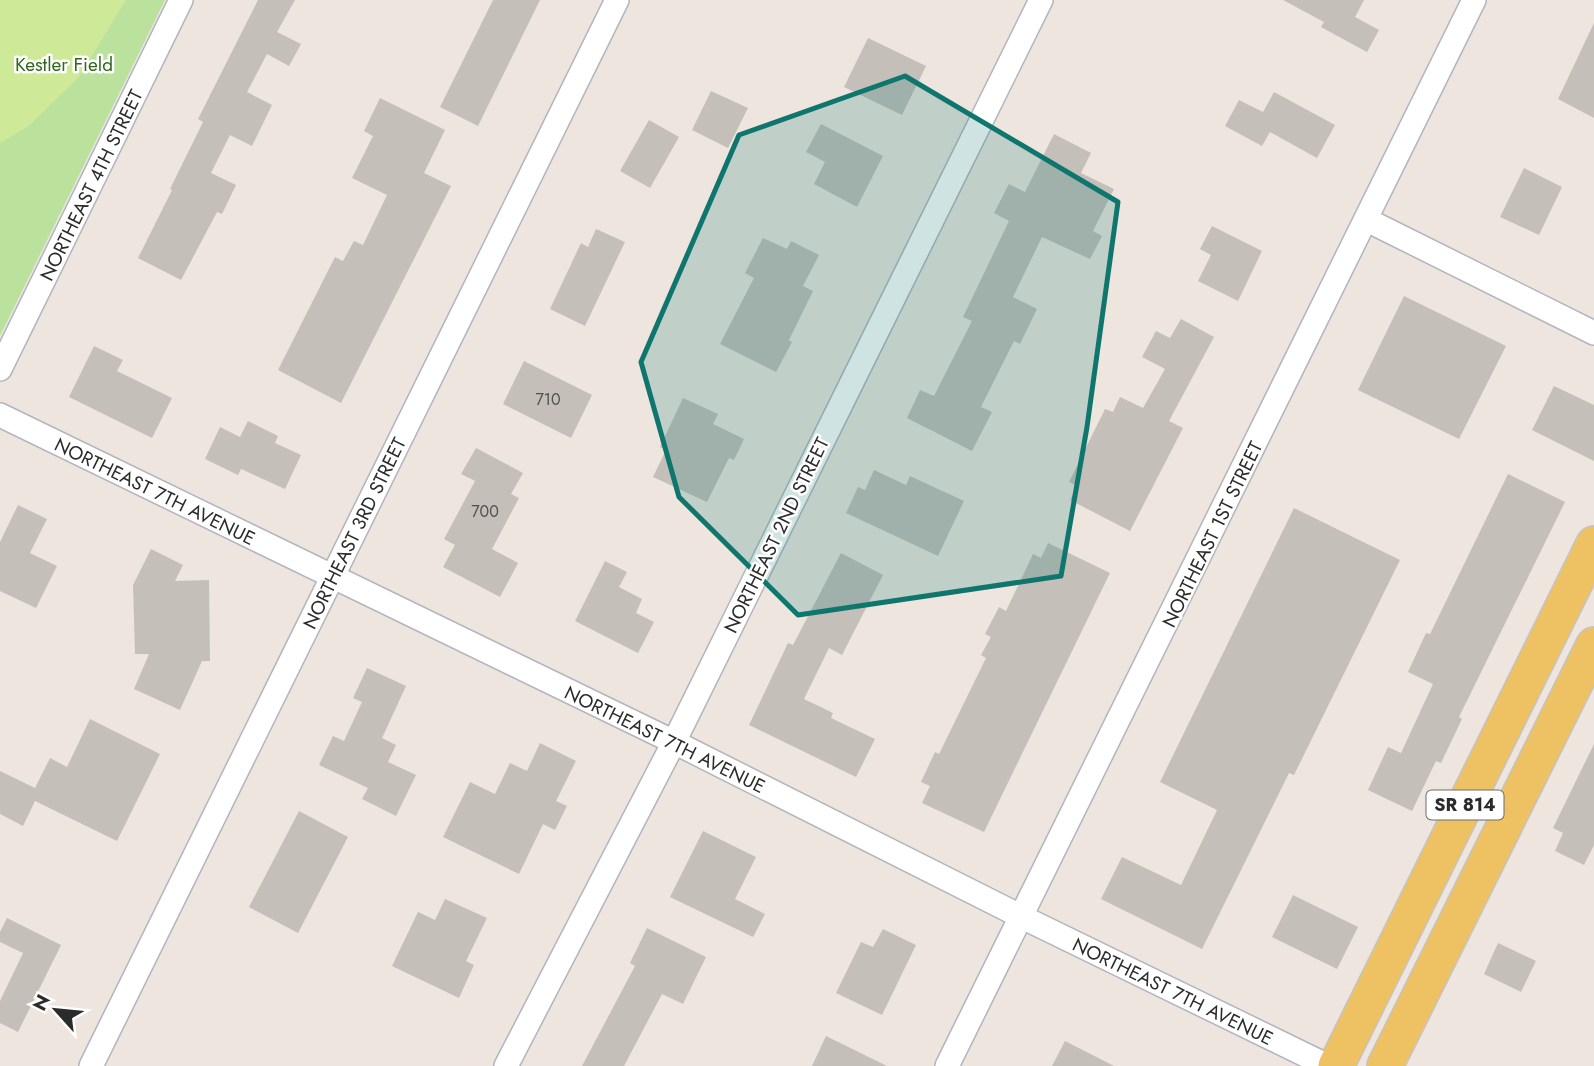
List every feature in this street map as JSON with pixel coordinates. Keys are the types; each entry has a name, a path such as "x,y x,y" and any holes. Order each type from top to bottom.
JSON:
{"main road":[{"name":"SR 814","path":"1336,1066 1594,544"},
{"name":"SR 814","path":"1385,1066 1594,645"}],"street":[{"name":"NORTHEAST 4TH STREET","path":"0,369 181,0"},
{"name":"NORTHEAST 3RD STREET","path":"91,1066 617,0"},
{"name":"NORTHEAST 2ND STREET","path":"506,1066 674,742 1041,0"},
{"name":"NORTHEAST 1ST STREET","path":"947,1066 1474,0"},
{"path":"1367,220 1594,333"},
{"name":"NORTHEAST 7TH AVENUE","path":"0,415 674,742 1022,917 1328,1066"}],"highlighted area":[{"path":"905,76 1118,202 1087,427 1061,576 798,615 679,497 641,362 739,135"}],"green space":[{"name":"Kestler Field","path":"0,0 165,0 0,336"},
{"path":"0,0 126,0 79,77 29,126 0,143"}],"building":[{"path":"258,0 295,0 277,32 301,44 289,66 267,54 247,92 272,105 252,146 230,135 211,173 236,185 222,214 217,212 181,280 138,258 203,122 198,119"},
{"path":"493,0 540,0 478,126 440,107"},
{"path":"1283,0 1364,0 1355,17 1379,30 1367,52 1321,27 1324,22"},
{"path":"1594,23 1594,118 1558,99"},
{"path":"868,38 926,66 902,115 844,87"},
{"path":"711,91 748,108 728,148 692,130"},
{"path":"1274,92 1335,125 1317,158 1270,132 1262,146 1225,126 1239,100 1263,112"},
{"path":"380,98 445,130 424,173 451,186 341,403 278,370 335,257 343,261 354,241 363,245 387,195 352,178 373,136 364,131"},
{"path":"649,120 679,137 650,188 620,171"},
{"path":"821,124 883,156 857,207 814,184 825,162 806,152"},
{"path":"1054,134 1091,153 1081,173 1114,189 1093,231 1102,236 1090,259 1042,237 1013,297 1037,309 1020,344 1014,341 981,407 992,412 972,451 907,418 920,390 934,396 972,321 963,317 1009,221 994,213 1009,184 1025,192"},
{"path":"1524,168 1562,187 1539,235 1500,217"},
{"path":"1212,226 1262,251 1238,301 1198,281 1211,255 1200,249"},
{"path":"596,229 625,242 585,326 550,309 581,243 588,247"},
{"path":"763,238 787,249 791,241 819,255 803,286 813,291 776,372 720,344 754,278 745,273"},
{"path":"1404,296 1506,346 1459,439 1358,390"},
{"path":"1181,319 1214,337 1169,421 1183,428 1130,531 1070,500 1077,486 1069,482 1105,409 1113,412 1120,397 1143,408 1165,369 1142,357 1156,331 1170,338"},
{"path":"94,346 123,360 117,371 172,398 152,438 69,397"},
{"path":"524,361 592,395 571,438 503,404"},
{"path":"1554,386 1594,405 1594,461 1532,430"},
{"path":"683,398 718,414 713,424 744,439 734,460 729,458 707,502 653,477 666,450 660,447"},
{"path":"248,421 278,436 275,443 301,455 285,489 241,469 238,475 205,459 220,427 240,437"},
{"path":"476,448 523,473 511,494 519,498 492,549 518,563 500,597 443,567 455,545 444,539 475,481 461,474"},
{"path":"874,470 906,485 910,476 964,501 938,556 846,513 858,487 865,490"},
{"path":"1508,474 1565,502 1459,717 1462,719 1441,763 1436,761 1412,811 1368,790 1388,747 1401,753 1433,684 1408,672 1426,633 1430,634"},
{"path":"18,505 47,519 30,553 57,566 36,608 0,591 0,542"},
{"path":"1294,508 1400,560 1294,775 1289,773 1202,949 1101,899 1122,857 1181,885 1217,810 1160,782"},
{"path":"1048,543 1110,573 984,832 922,803 930,786 921,782 935,752 939,754 986,658 981,655 991,637 985,634 999,607 1006,611 1033,554 1041,558"},
{"path":"151,549 183,565 175,581 209,580 210,661 202,661 180,710 134,689 149,654 135,654 133,585"},
{"path":"841,553 883,575 842,655 829,648 804,699 833,713 831,718 875,739 856,777 749,725 788,643 793,645"},
{"path":"605,561 627,572 619,587 642,599 636,613 654,622 638,653 575,621"},
{"path":"367,668 406,686 382,738 396,745 388,762 416,775 396,816 362,799 368,788 319,765 333,736 344,741 362,702 353,698"},
{"path":"90,719 160,754 117,841 35,801 23,826 0,814 0,771 35,788 50,758 67,767"},
{"path":"540,743 576,761 556,801 567,806 555,830 543,824 519,874 443,837 470,782 495,794 510,763 527,771"},
{"path":"1594,744 1594,845 1584,865 1555,851 1563,833 1553,828"},
{"path":"299,811 348,837 298,933 249,907"},
{"path":"703,831 756,857 735,899 765,914 753,937 670,897"},
{"path":"1293,895 1358,927 1337,969 1272,937"},
{"path":"445,899 487,918 466,961 474,965 459,998 392,966 418,912 435,920"},
{"path":"7,918 61,945 18,1032 0,1023 0,1001 23,953 0,942 0,932"},
{"path":"647,928 706,957 683,1004 662,994 624,1066 582,1066 635,966 630,963"},
{"path":"883,929 916,945 882,1015 836,993 861,942 873,947"},
{"path":"1498,943 1536,961 1521,992 1484,974"},
{"path":"826,1036 887,1066 812,1066"},
{"path":"1065,1041 1114,1066 1052,1066"}]}
